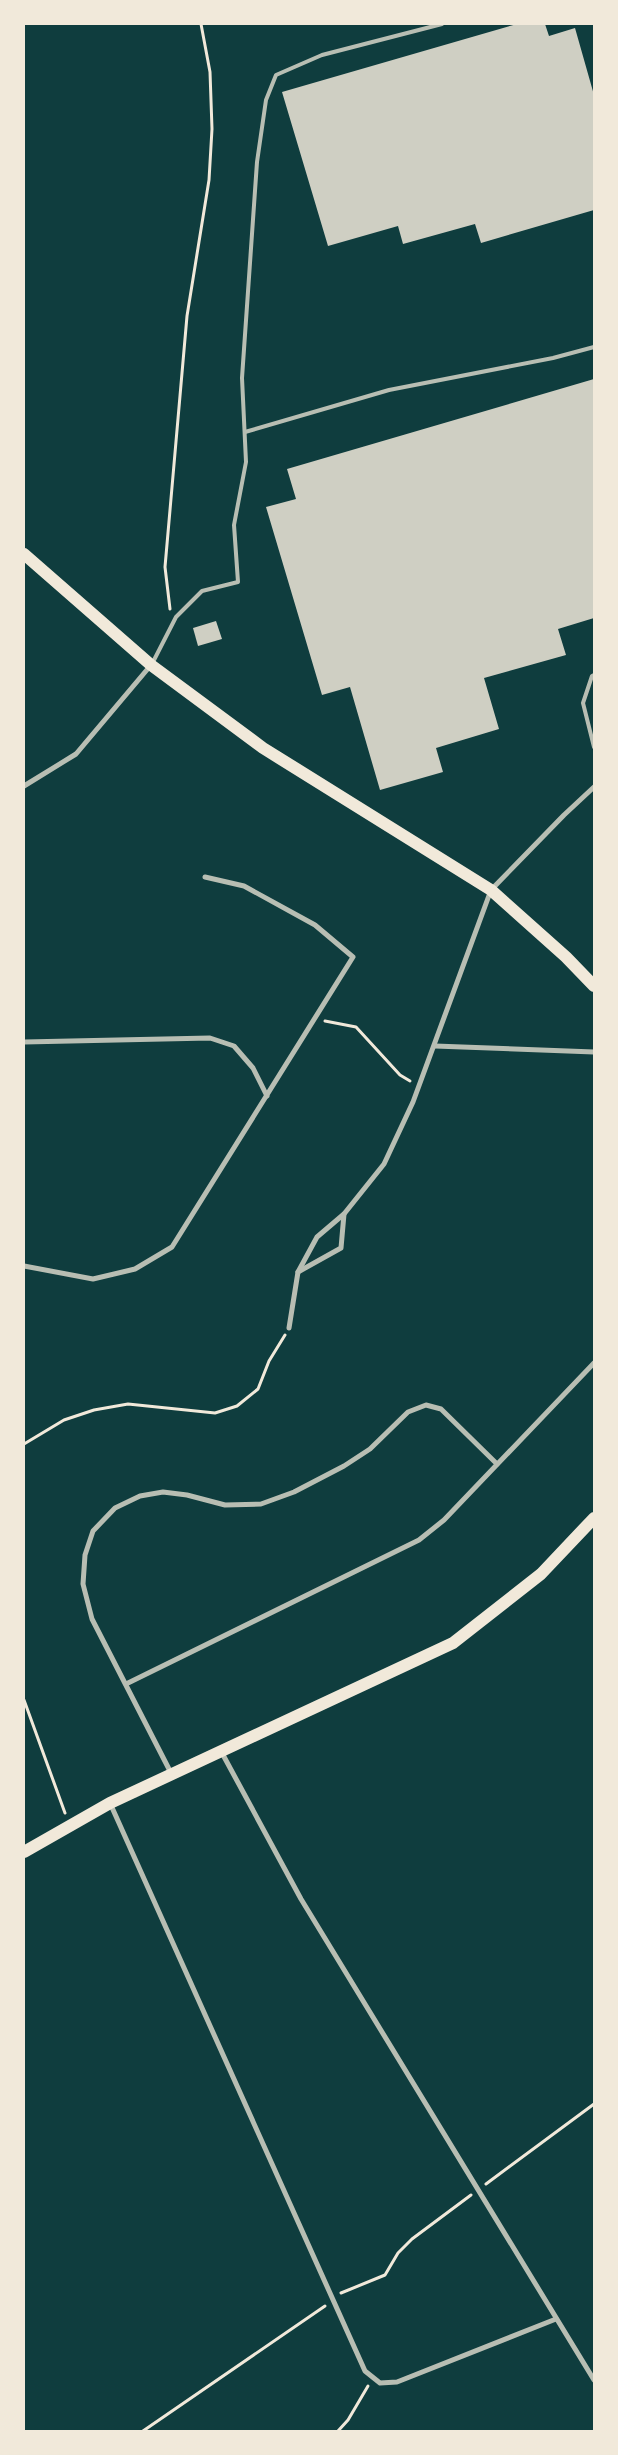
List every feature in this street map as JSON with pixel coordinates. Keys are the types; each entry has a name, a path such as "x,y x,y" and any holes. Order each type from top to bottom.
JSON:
{"main road":[{"path":"24,554 151,665 262,748 491,890 566,957 594,986"},
{"path":"24,1852 110,1803 220,1750 453,1643 542,1574 594,1518"}],"street":[{"path":"24,786 76,754 151,665"},
{"path":"289,1328 298,1272 317,1237 344,1214 384,1164 419,1087 491,890 564,814 594,788"},
{"path":"24,1266 93,1279 135,1269 172,1246 353,957 315,925 244,886 205,877"},
{"path":"24,1042 210,1038 234,1046 253,1068 267,1096"},
{"path":"435,1046 594,1052"},
{"path":"298,1272 341,1248 344,1214"},
{"path":"126,1684 419,1540 444,1520 594,1362"},
{"path":"172,1773 92,1619 83,1584 85,1555 93,1531 115,1508 140,1496 163,1492 187,1495 224,1505 261,1504 294,1492 344,1466 370,1449 408,1412 426,1405 441,1409 496,1464"},
{"path":"220,1750 301,1899 594,2380"},
{"path":"110,1803 365,2371 380,2383 397,2382 556,2319"}],"lane":[{"path":"151,665 176,617 202,591 238,582 234,525 246,462 242,378 257,162 266,100 276,75 322,55 442,24"},
{"path":"245,432 389,390 553,358 594,346"},
{"path":"594,675 583,703 594,747"}],"path":[{"path":"168,615 171,607 165,567 187,316 209,180 212,130 210,72 201,24"},
{"path":"315,1019 356,1026 400,1075 419,1087"},
{"path":"24,1444 64,1420 94,1410 128,1404 215,1413 237,1406 258,1388 270,1360 289,1328"},
{"path":"24,1700 69,1825"},
{"path":"143,2431 345,2290 385,2275 398,2253 412,2239 594,2104"},
{"path":"338,2431 348,2420 373,2377"}],"building":[{"path":"517,24 545,24 549,36 575,28 594,95 594,210 481,243 475,224 403,244 398,226 328,246 282,92"},
{"path":"594,379 594,618 558,629 566,655 484,678 499,729 436,748 443,772 380,790 350,687 322,695 266,507 296,499 287,469"},
{"path":"216,621 222,639 198,646 193,628"}]}
